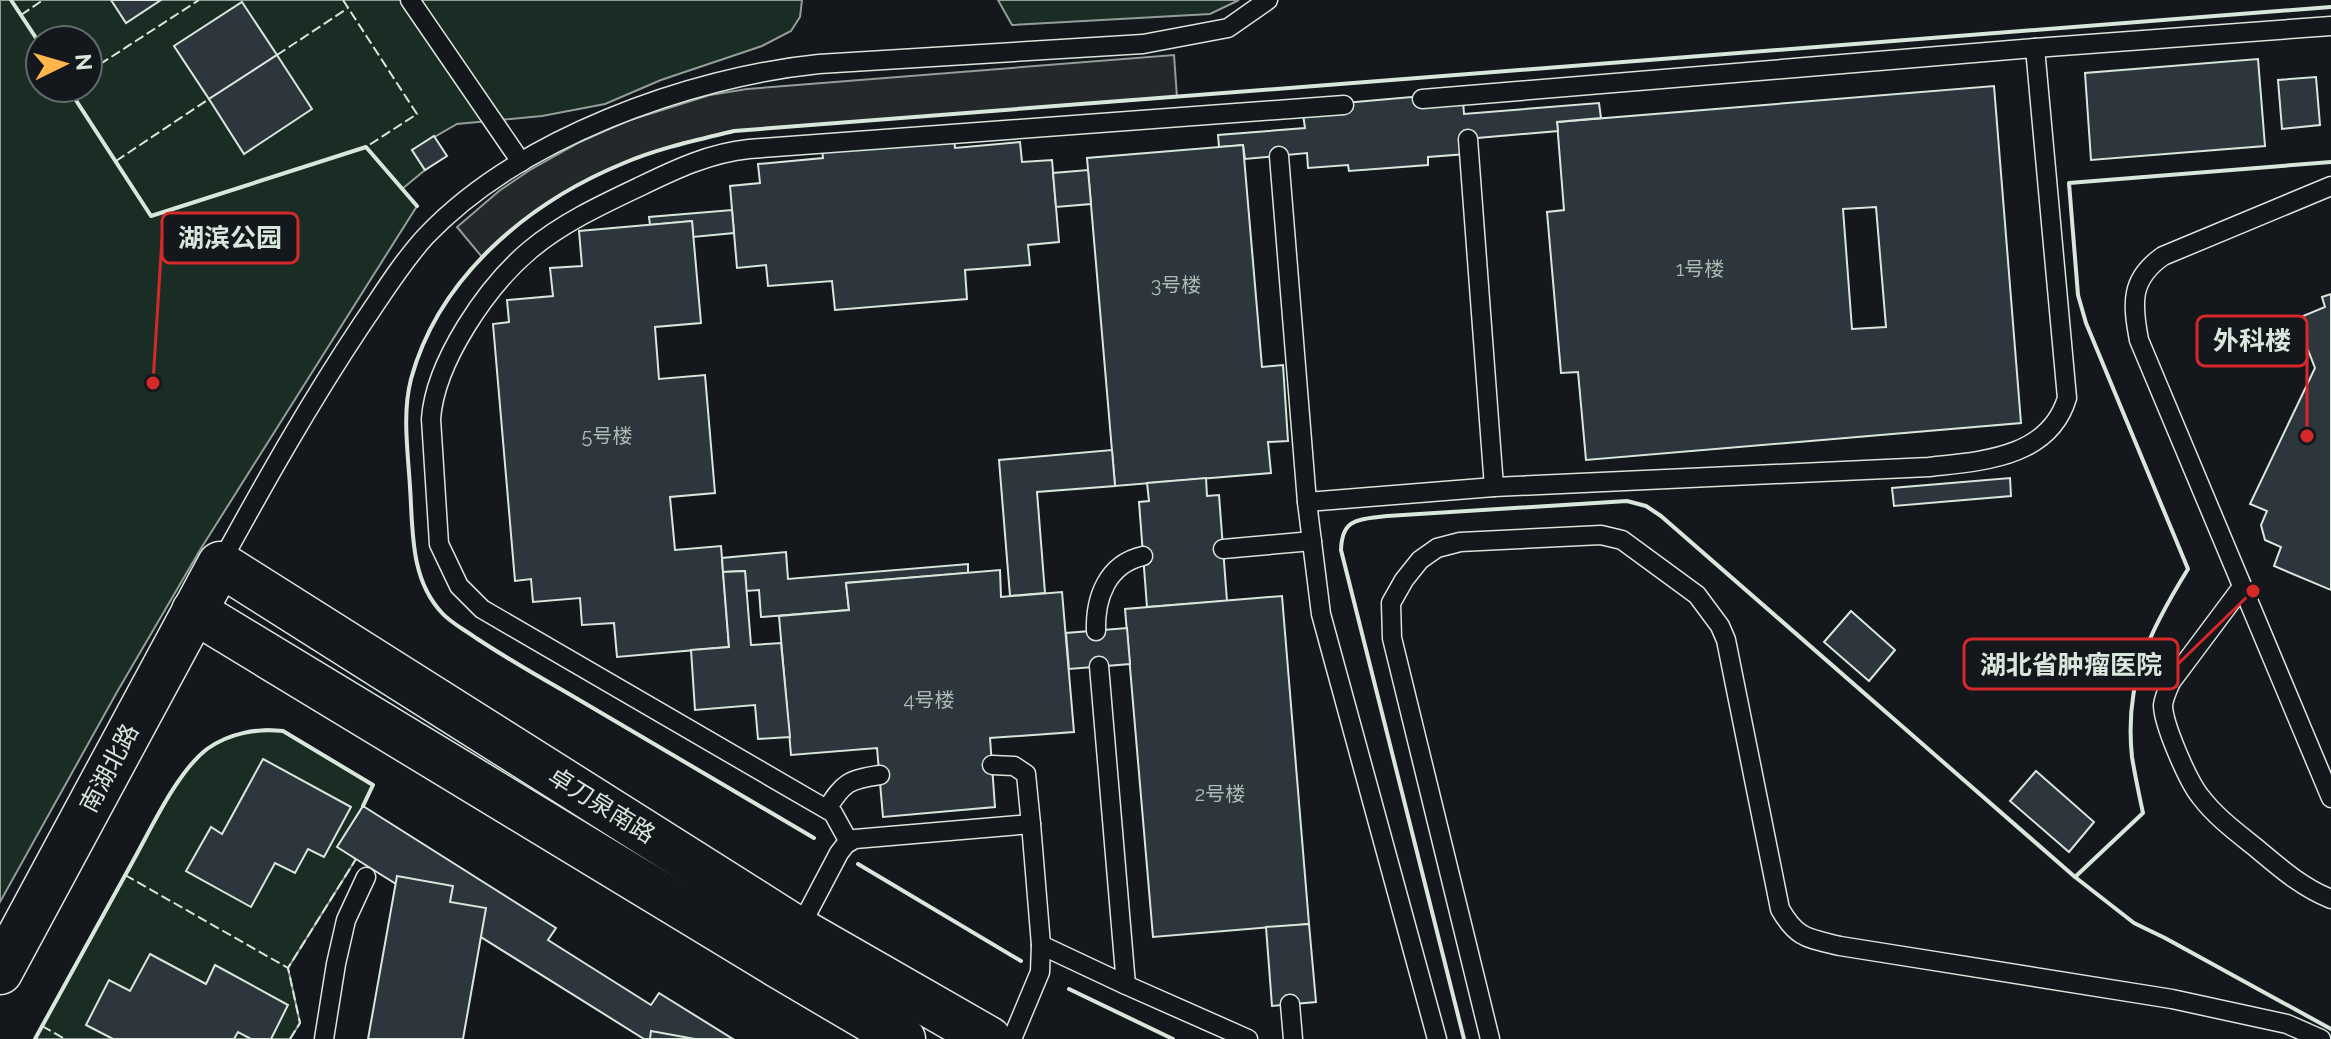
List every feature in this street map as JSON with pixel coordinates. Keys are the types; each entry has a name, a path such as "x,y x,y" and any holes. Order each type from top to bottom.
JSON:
{"street":[{"name":"南湖北路","path":"0,972 220,564"},
{"name":"卓刀泉南路","path":"220,564 799,930 989,1039"},
{"name":"卓刀泉南路","path":"194,611 903,1039"}],"lane":[{"path":"410,0 521,162"},
{"path":"220,564 292,433 380,298 424,238 481,188 521,162 625,113 742,76 819,64 1143,44 1228,28 1268,0"},
{"path":"1422,99 2331,26"},
{"path":"1307,502 1494,487 1929,467 1993,458 2032,445 2049,431 2067,398 2035,48"},
{"path":"1465,95 1466,114"},
{"path":"849,842 836,817 827,809 482,609 459,586 439,544 431,419 436,389 457,340 499,281 531,249 610,201 709,156 749,149 1344,105"},
{"path":"1275,111 1277,131"},
{"path":"1468,139 1494,487"},
{"path":"1279,156 1307,502 1321,614 1437,1039"},
{"path":"2331,186 2163,256 2148,267 2135,297 2139,340 2331,798"},
{"path":"1490,1039 1392,638 1391,603 1420,560 1437,548 1460,542 1601,535 1622,540 1697,595 1720,626 1726,640 1780,909 1798,934 1840,946 2172,999 2287,1024 2321,1039"},
{"path":"1223,549 1312,541"},
{"path":"1096,631 1097,601 1103,587 1127,562 1143,556"},
{"path":"2242,587 2171,682 2163,706 2168,730 2194,788 2210,808 2298,882 2331,899"},
{"path":"1099,666 1126,985"},
{"path":"992,765 1014,766 1026,774 1041,945 1040,972 1012,1039"},
{"path":"827,809 839,789 847,783 880,775"},
{"path":"799,930 839,853 855,839 1031,824"},
{"path":"324,1039 346,920 366,877"},
{"path":"1041,945 1248,1039"},
{"path":"1290,1004 1293,1039"}],"green space":[{"path":"0,0 802,0 800,17 791,31 762,46 661,80 605,104 542,116 457,124 412,150 425,170 402,189 417,206 200,550 0,902"},
{"path":"998,0 1239,0 1210,14 1012,25"},
{"path":"266,729 283,731 373,785 338,847 356,859 288,968 300,1023 290,1039 35,1039 161,809 190,765 208,748 232,736"}],"shaded area":[{"path":"1174,55 1177,97 734,131 681,143 594,176 523,221 482,257 457,227 499,191 580,142 627,121 710,95 747,89"}],"building":[{"path":"111,0 161,0 126,23"},
{"path":"242,2 277,55 209,99 174,46"},
{"path":"277,55 312,109 244,154 209,99"},
{"path":"2258,59 2265,146 2091,160 2085,73"},
{"path":"2316,77 2320,125 2282,129 2278,80"},
{"path":"1994,86 2021,423 1586,460 1578,372 1561,373 1547,212 1564,210 1557,122","holes":["1876,207 1886,327 1852,329 1843,209"]},
{"path":"1423,96 1463,100 1464,114 1599,103 1601,118 1557,122 1558,131 1466,139 1467,154 1428,157 1428,165 1349,171 1348,165 1308,168 1307,153 1245,159 1243,145 1219,147 1218,135 1305,128 1303,114 1344,103"},
{"path":"434,136 447,156 425,170 412,150"},
{"path":"954,138 955,148 1020,142 1022,162 1052,160 1059,242 1028,245 1030,265 965,270 967,299 835,310 832,281 768,286 766,265 737,268 730,186 760,183 758,164 823,158 822,149"},
{"path":"1243,145 1262,367 1283,365 1288,441 1268,442 1271,473 1115,486 1087,158"},
{"path":"1088,170 1091,204 1056,207 1053,173"},
{"path":"732,210 734,233 693,237 692,221 650,225 649,217"},
{"path":"692,221 701,323 655,327 659,379 705,375 715,493 670,497 675,550 721,546 729,647 617,657 614,623 582,625 580,598 533,602 531,579 515,581 493,324 509,322 507,300 553,296 550,268 582,266 579,231"},
{"path":"2331,294 2331,590 2274,566 2281,547 2265,540 2261,525 2267,511 2250,504 2315,368 2296,319 2325,307 2322,297"},
{"path":"1112,450 1115,486 1037,492 1045,593 1010,596 999,460"},
{"path":"1206,478 1207,496 1219,495 1227,601 1147,607 1139,502 1149,501 1147,483"},
{"path":"2010,478 2011,496 1894,506 1892,488"},
{"path":"786,552 788,579 968,564 968,573 846,583 849,610 761,617 759,590 746,591 745,571 723,572 722,558"},
{"path":"1000,570 1001,597 1062,592 1074,732 990,738 995,807 883,817 877,748 791,755 779,616 849,610 846,583"},
{"path":"745,571 751,645 781,643 790,737 758,739 755,705 695,710 691,650 729,647 723,572"},
{"path":"1282,596 1309,924 1153,937 1125,609"},
{"path":"1851,611 1895,650 1869,681 1824,642"},
{"path":"1127,628 1130,664 1069,669 1066,633"},
{"path":"263,759 351,807 324,857 308,849 295,873 275,863 251,907 186,871 211,827 222,834"},
{"path":"2036,771 2094,822 2069,852 2010,801"},
{"path":"363,806 556,928 548,940 651,1005 659,993 733,1039 644,1039 356,859 337,847"},
{"path":"397,876 453,886 450,902 486,908 463,1039 368,1039"},
{"path":"1309,924 1316,1002 1272,1006 1266,927"},
{"path":"150,954 206,984 215,965 288,1005 271,1039 251,1039 238,1032 234,1039 113,1039 86,1025 109,980 130,991"},
{"path":"651,1031 695,1039 650,1039"}],"fence":[{"path":"21,15 43,0"},
{"path":"104,62 199,0"},
{"path":"343,0 417,114 366,147"},
{"path":"277,55 348,8"},
{"path":"116,161 209,99"},
{"path":"290,1039 300,1023 288,968 356,859"},
{"path":"125,875 288,968"},
{"path":"42,1026 65,1039"}],"wall":[{"path":"11,0 27,24"},
{"path":"814,838 458,626 446,617 424,585 413,537 406,419 411,379 424,342 443,307 492,247 522,221 589,179 651,153 734,131 2331,7"},
{"path":"78,104 151,216 366,147 417,206"},
{"path":"2331,162 2069,183 2078,295 2086,323 2188,569 2151,636 2136,681 2132,704 2132,757 2143,813 2075,877 2134,923 2331,1029"},
{"path":"1464,1039 1341,550 1345,531 1360,520 1627,501 1646,506 2075,877"},
{"path":"35,1039 166,801 185,771 207,749 244,733 283,731 373,785 363,806"},
{"path":"858,864 1021,961"},
{"path":"1069,989 1173,1039"}],"place":[{"name":"湖滨公园","path":"153,383"},
{"name":"外科楼","path":"2307,436"},
{"name":"湖北省肿瘤医院","path":"2253,591"}]}
